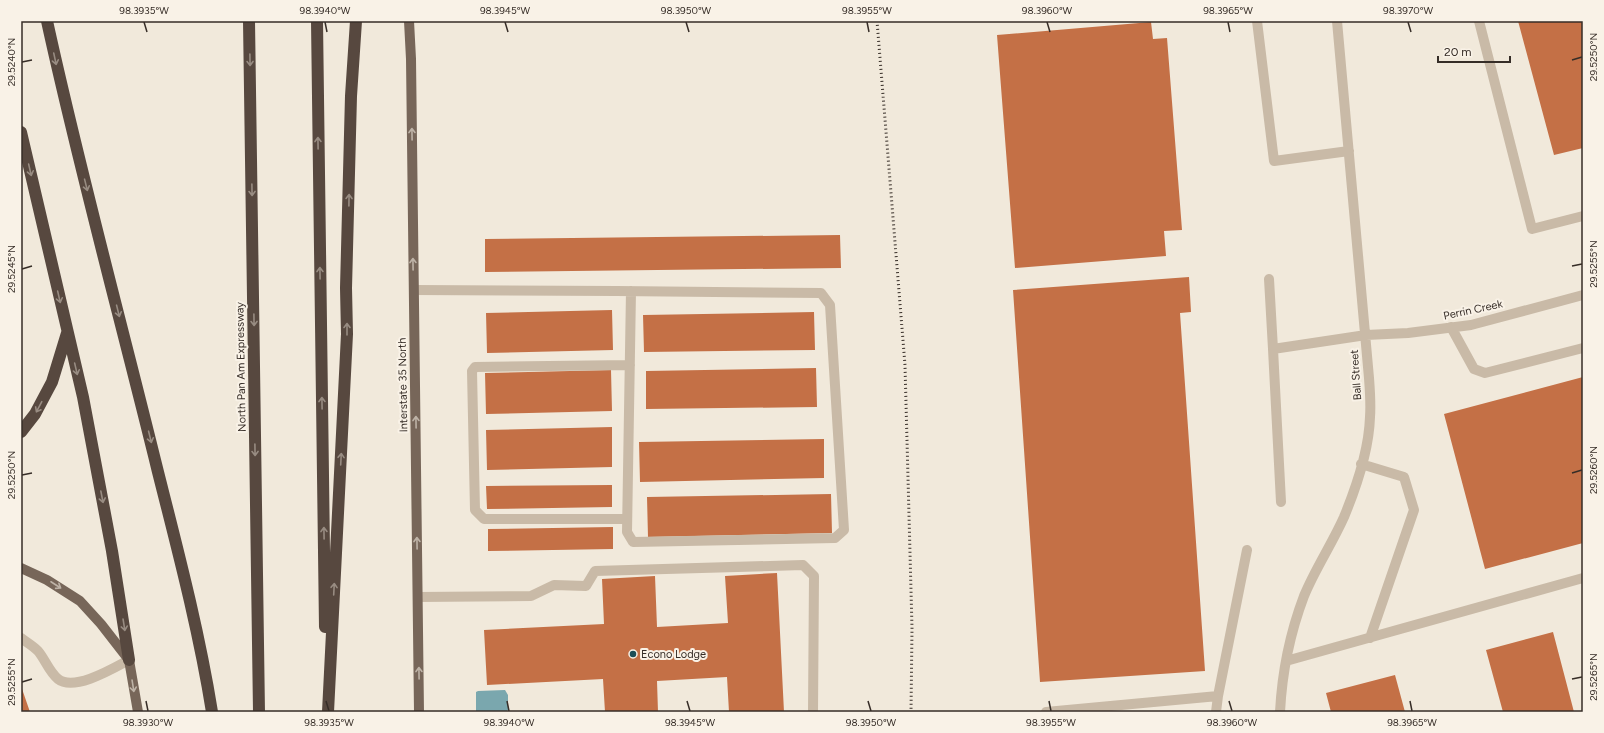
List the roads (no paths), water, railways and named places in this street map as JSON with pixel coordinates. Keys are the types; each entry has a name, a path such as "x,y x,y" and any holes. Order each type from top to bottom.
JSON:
{"highway":[{"path":"47,21 65,102 177,548 206,673 212,712"},
{"name":"North Pan Am Expressway","path":"249,21 259,712"},
{"path":"317,21 327,712"},
{"path":"327,712 347,334 346,288 351,96 356,21"},
{"path":"21,132 83,397 112,551 129,660"},
{"path":"21,432 35,414 52,382 67,331"}],"main road":[{"name":"Interstate 35 North","path":"409,21 411,58"},
{"name":"Interstate 35 North","path":"412,21 411,58 419,712"},
{"path":"21,568 47,580 80,601 101,624 129,660 138,712"}],"street":[{"path":"1257,21 1274,161 1349,151"},
{"name":"Ball Street","path":"1280,712 1281,692 1294,625 1304,595 1344,517 1357,482 1366,446 1370,418 1366,335 1337,21"},
{"path":"1478,21 1532,229 1583,216"},
{"path":"1268,279 1281,502"},
{"path":"414,290 631,291 821,293 830,305 844,530 835,538 633,542 627,532 631,291"},
{"name":"Perrin Creek","path":"1273,349 1366,335 1408,333 1451,328 1583,295"},
{"path":"1451,328 1474,369 1485,373 1583,348"},
{"path":"627,519 484,519 475,510 472,371 475,367 630,365"},
{"path":"1361,464 1404,478 1414,510 1370,638"},
{"path":"1216,712 1247,550"},
{"path":"418,597 531,596 554,585 586,586 594,570 803,566 814,576 813,712"},
{"path":"1286,662 1583,578"},
{"path":"21,638 38,650 58,679 66,682 79,682 99,676 129,660"},
{"path":"1046,712 1218,696"}],"water":[{"path":"505,690 508,695 508,710 506,712 476,712 476,692"}],"railway":[{"path":"877,21 905,365 912,628 911,712"}],"place":[{"name":"Econo Lodge","path":"633,654"}]}
